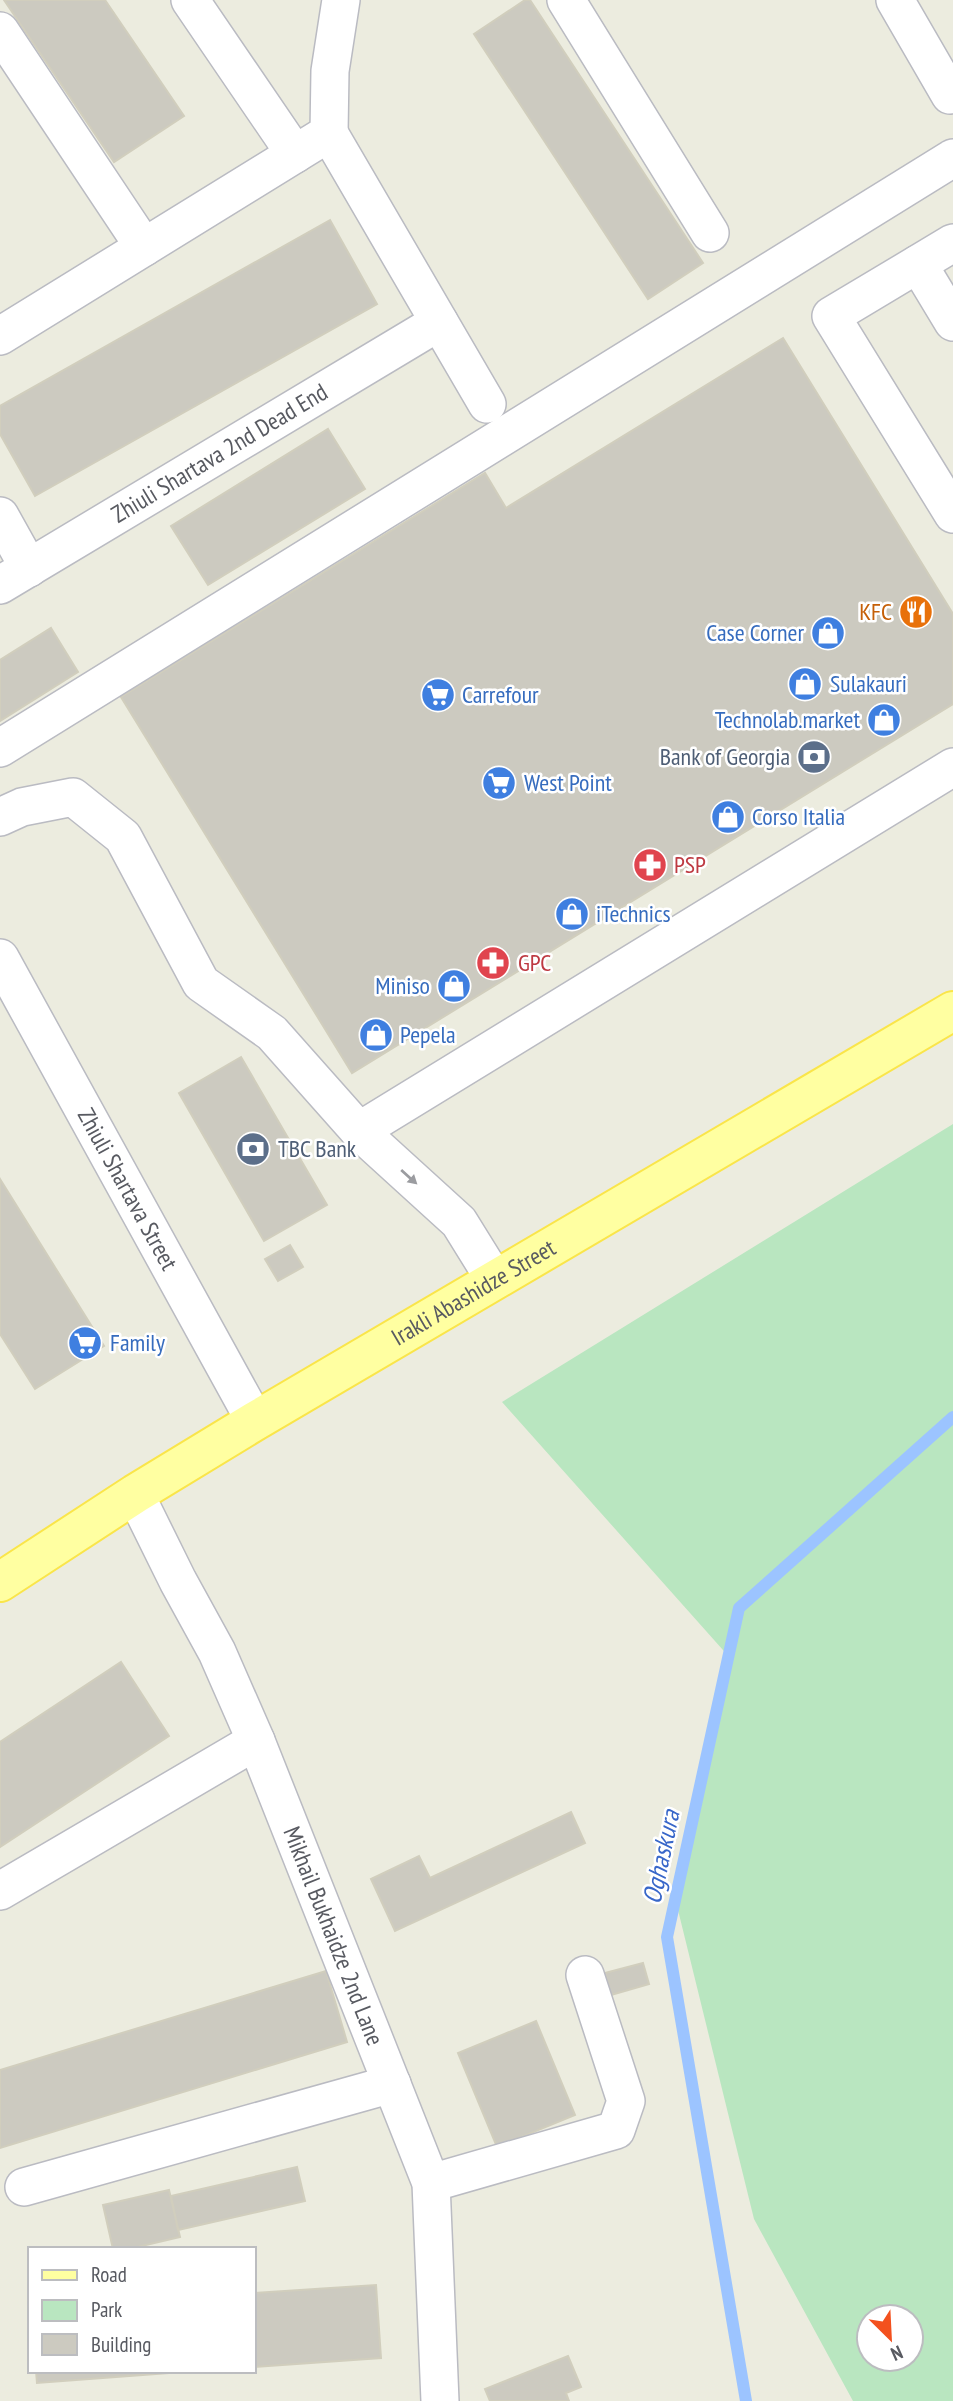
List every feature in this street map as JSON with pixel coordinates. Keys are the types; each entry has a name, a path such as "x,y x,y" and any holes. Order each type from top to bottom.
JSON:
{"main road":[{"name":"Irakli Abashidze Street","path":"0,1582 135,1494 255,1421 953,1011"}],"street":[{"path":"190,0 295,154"},
{"path":"341,0 330,71 328,133 487,404"},
{"path":"566,0 710,233"},
{"path":"895,0 950,95"},
{"path":"0,31 144,247"},
{"path":"0,336 328,133"},
{"path":"0,748 953,158"},
{"path":"953,243 831,316 953,514"},
{"path":"918,264 953,322"},
{"name":"Zhiuli Shartava 2nd Dead End","path":"15,576 439,322"},
{"path":"0,516 15,576"},
{"path":"359,1131 953,767"},
{"path":"0,817 22,807 73,797 123,836 201,983 272,1034 359,1131 459,1222 495,1280"},
{"name":"Zhiuli Shartava Street","path":"5,977 255,1421"},
{"name":"Mikhail Bukhaidze 2nd Lane","path":"135,1494 217,1652 256,1741 430,2183 440,2401"},
{"path":"0,1891 256,1741"},
{"path":"430,2183 616,2130 626,2101 585,1975"},
{"path":"24,2187 392,2084"}],"green space":[{"path":"953,1124 953,2401 853,2401 754,2219 678,1910 731,1659 502,1402"}],"building":[{"path":"4,0 105,0 184,116 114,162"},
{"path":"525,0 530,0 703,263 648,299 474,34"},
{"path":"330,220 377,304 35,496 0,434 0,406"},
{"name":"West Point","path":"783,338 953,614 953,704 352,1073 121,697 485,473 506,508"},
{"path":"328,429 365,489 208,585 171,526"},
{"path":"51,628 78,672 0,721 0,660"},
{"name":"TBC Bank","path":"241,1057 327,1205 264,1241 179,1093"},
{"path":"0,1179 104,1346 35,1389 0,1334"},
{"path":"290,1245 303,1267 278,1281 265,1259"},
{"path":"121,1662 169,1736 0,1847 0,1742"},
{"path":"571,1812 585,1843 395,1931 371,1879 419,1856 430,1878"},
{"path":"643,1963 649,1984 611,1995 605,1973"},
{"path":"326,1971 347,2042 0,2148 0,2070"},
{"path":"536,2021 575,2115 497,2147 458,2053"},
{"path":"297,2167 305,2201 178,2230 171,2196"},
{"path":"169,2190 180,2237 138,2247 113,2247 103,2205"},
{"path":"376,2285 381,2358 256,2367 256,2293"},
{"path":"568,2356 581,2387 566,2393 569,2401 490,2401 485,2389"},
{"path":"36,2373 170,2373 37,2383"}],"waterway":[{"name":"Oghaskura","path":"746,2401 667,1937 739,1608 953,1417"}],"place":[{"name":"KFC","path":"916,612"},
{"name":"Case Corner","path":"828,633"},
{"name":"Sulakauri","path":"805,684"},
{"name":"Carrefour","path":"438,695"},
{"name":"Technolab.market","path":"884,720"},
{"name":"Bank of Georgia","path":"814,757"},
{"name":"West Point","path":"499,783"},
{"name":"Corso Italia","path":"728,817"},
{"name":"PSP","path":"650,865"},
{"name":"iTechnics","path":"572,914"},
{"name":"GPC","path":"493,963"},
{"name":"Miniso","path":"454,986"},
{"name":"Pepela","path":"376,1035"},
{"name":"TBC Bank","path":"253,1149"},
{"name":"Family","path":"85,1343"}]}
